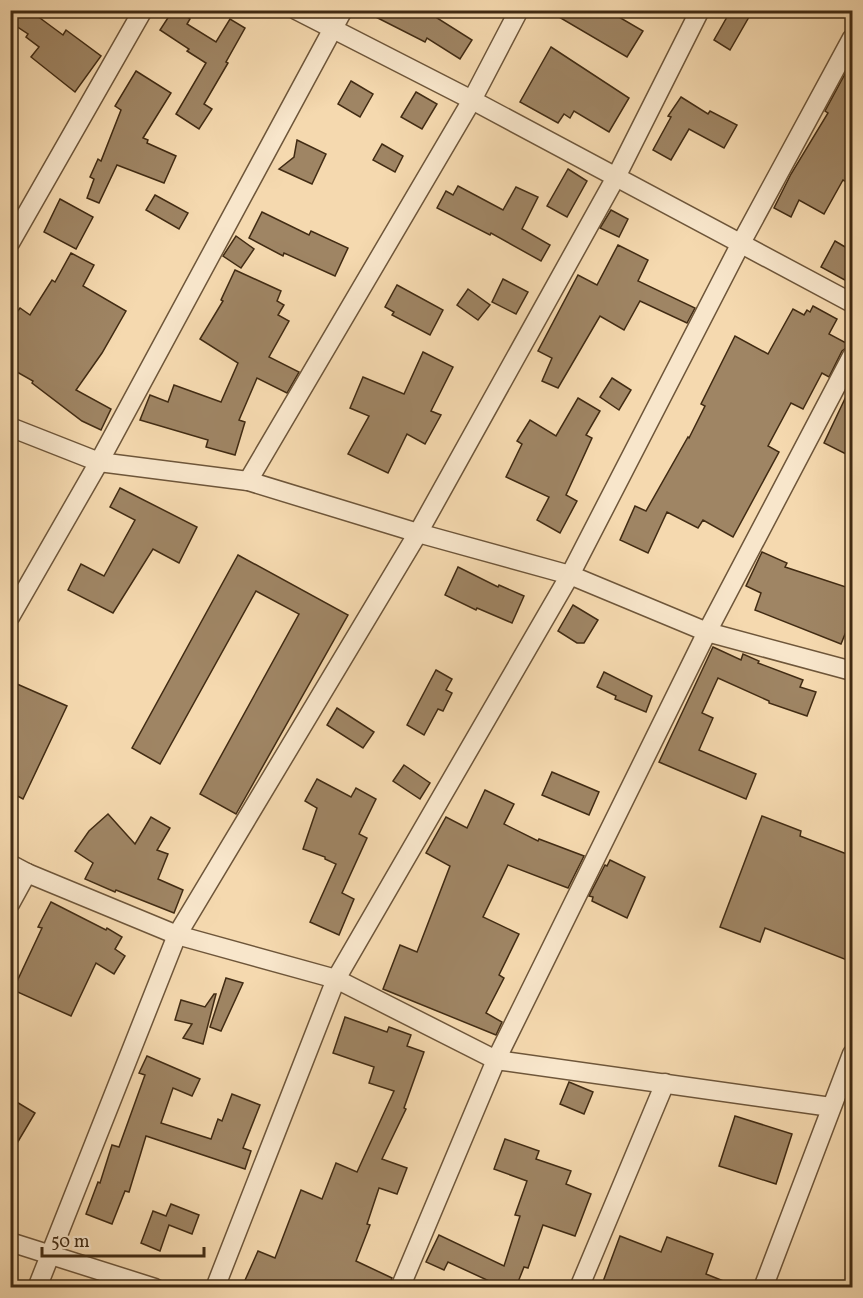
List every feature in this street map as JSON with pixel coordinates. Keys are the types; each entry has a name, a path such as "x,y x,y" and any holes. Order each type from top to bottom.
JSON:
{"street":[{"path":"10,243 143,10"},
{"path":"296,10 472,100 852,303"},
{"path":"10,617 99,462 343,10"},
{"path":"248,481 472,100 519,10"},
{"path":"38,1287 177,935 418,533 616,177 700,10"},
{"path":"215,1287 336,979 570,575 741,243 852,38"},
{"path":"400,1287 496,1060 707,632 852,356"},
{"path":"10,427 99,462 248,481 418,533 570,575 707,632 852,671"},
{"path":"10,864 177,935 336,979 496,1060 831,1107"},
{"path":"10,904 27,873"},
{"path":"763,1287 852,1054"},
{"path":"579,1287 665,1083"},
{"path":"10,1242 155,1287"}],"building":[{"path":"10,10 29,10 63,35 66,30 101,56 75,92 31,57 39,47 26,37 28,34 10,22"},
{"path":"173,10 177,10 190,19 187,24 216,42 230,19 245,28 204,104 212,109 199,129 176,114 206,63 160,30"},
{"path":"362,10 441,10 437,18 472,40 460,59 427,38 425,42"},
{"path":"547,10 607,10 643,31 627,57"},
{"path":"731,10 753,10 730,50 714,40"},
{"path":"551,47 629,98 609,132 574,111 570,118 564,114 558,123 520,102"},
{"path":"852,61 852,185 843,180 824,214 799,200 791,217 774,208 791,174 828,113 825,111"},
{"path":"136,71 171,93 143,138 148,140 147,143 176,156 164,183 117,165 99,203 87,198 94,179 90,177 98,159 101,161 121,110 115,106"},
{"path":"351,81 373,94 360,117 338,104"},
{"path":"416,92 437,104 422,129 401,117"},
{"path":"681,97 708,114 710,111 737,125 724,148 689,129 671,160 653,150 671,117 668,116"},
{"path":"297,140 326,154 312,184 279,169 294,157"},
{"path":"382,144 403,156 395,172 373,160"},
{"path":"568,169 587,181 567,217 547,206"},
{"path":"458,186 503,210 516,187 538,197 522,229 550,245 541,261 491,233 490,235 437,208 446,191 453,195"},
{"path":"155,195 188,213 179,229 146,210"},
{"path":"60,199 93,217 76,249 44,232"},
{"path":"611,210 628,219 619,237 600,228"},
{"path":"262,212 309,235 311,231 348,248 335,276 284,253 283,256 249,238"},
{"path":"236,236 254,249 241,268 223,256"},
{"path":"835,241 852,251 852,284 821,267"},
{"path":"618,245 648,260 638,281 695,308 687,323 640,301 624,330 600,316 558,388 542,381 552,358 538,351 578,275 597,285"},
{"path":"71,253 94,265 83,286 126,311 102,353 76,390 111,409 101,430 82,421 32,383 33,381 10,368 10,321 20,308 30,315 52,280 55,282"},
{"path":"235,270 281,291 277,301 284,305 278,315 289,321 269,357 299,372 287,393 257,378 239,420 245,422 235,455 206,447 208,440 140,420 150,395 168,402 174,385 221,402 238,363 200,339 223,301 221,300"},
{"path":"503,279 528,292 516,314 492,302"},
{"path":"397,285 443,310 430,335 392,315 394,312 385,307"},
{"path":"468,289 490,305 478,320 457,305"},
{"path":"813,306 837,319 829,334 850,345 842,351 829,377 822,373 803,409 791,403 768,446 779,452 733,537 703,520 698,528 667,512 648,553 620,540 635,506 646,511 689,438 705,406 701,404 735,336 768,354 793,309 804,315 807,310 810,312"},
{"path":"423,352 453,367 431,411 441,415 425,444 407,434 388,473 348,454 369,416 350,408 363,377 404,394"},
{"path":"612,378 631,390 619,410 600,397"},
{"path":"852,379 852,457 824,443"},
{"path":"578,398 600,411 586,435 592,438 566,495 577,501 560,533 537,520 549,497 506,477 522,444 517,441 530,420 556,436"},
{"path":"120,488 197,527 179,563 153,549 113,613 68,590 81,564 104,576 135,520 110,507"},
{"path":"762,552 787,563 785,567 852,589 852,617 841,644 755,610 761,593 746,586"},
{"path":"238,555 348,615 236,814 200,794 299,614 256,591 160,764 132,748"},
{"path":"458,567 498,587 499,585 524,596 512,623 477,608 476,610 445,595"},
{"path":"573,605 598,620 584,643 577,643 558,631"},
{"path":"713,647 741,660 743,654 759,661 758,663 803,680 800,687 816,692 807,716 769,703 718,678 702,713 713,718 699,750 756,774 746,799 659,762"},
{"path":"436,670 452,679 446,690 452,693 443,711 438,709 424,735 407,725"},
{"path":"604,672 652,696 646,712 615,699 616,696 597,687"},
{"path":"17,684 67,706 23,799 10,792 10,696"},
{"path":"337,708 374,732 363,748 327,725"},
{"path":"404,765 430,783 420,799 393,781"},
{"path":"552,772 599,792 589,815 542,795"},
{"path":"317,779 351,797 356,788 376,799 359,834 367,838 342,893 354,899 339,935 310,922 336,864 325,857 303,849 317,808 305,801"},
{"path":"485,790 514,804 504,824 538,841 539,839 584,856 568,888 508,865 483,917 519,934 499,975 504,978 486,1013 502,1022 496,1035 383,989 400,945 417,952 450,866 426,853 446,817 467,828"},
{"path":"108,814 135,844 151,817 170,828 157,850 168,854 158,879 183,890 174,913 85,879 93,863 75,851 89,831"},
{"path":"762,816 801,831 800,836 852,856 852,962 765,928 760,942 720,927"},
{"path":"610,860 645,877 627,918 592,901 593,897 589,896"},
{"path":"51,902 122,937 115,949 125,956 114,974 96,963 71,1016 13,990 42,928 38,927"},
{"path":"226,978 243,983 221,1031 210,1027"},
{"path":"216,994 203,1044 183,1038 192,1024 175,1020 181,1000 205,1007"},
{"path":"345,1017 387,1032 389,1027 411,1035 407,1046 424,1052 404,1108 406,1109 382,1159 407,1168 397,1194 379,1188 367,1224 370,1225 356,1261 392,1278 389,1287 242,1287 258,1251 275,1258 301,1190 322,1199 336,1163 357,1172 394,1091 369,1083 374,1067 333,1053"},
{"path":"147,1056 200,1079 192,1096 173,1088 161,1123 211,1139 218,1119 222,1121 232,1094 260,1105 243,1148 251,1151 245,1169 146,1136 129,1192 125,1191 112,1224 86,1214 98,1182 100,1183 112,1145 119,1147 145,1075 139,1073"},
{"path":"569,1082 593,1092 584,1114 560,1104"},
{"path":"10,1098 35,1113 10,1155"},
{"path":"735,1116 792,1134 776,1184 719,1166"},
{"path":"505,1139 539,1151 536,1159 571,1171 566,1184 591,1194 575,1236 543,1225 528,1268 524,1267 516,1287 502,1287 448,1262 444,1270 426,1262 439,1235 504,1266 520,1216 515,1215 527,1181 494,1169"},
{"path":"171,1204 199,1215 192,1234 169,1225 160,1251 141,1243 153,1211 166,1216"},
{"path":"620,1236 661,1252 667,1237 713,1254 706,1274 736,1287 601,1287"}]}
